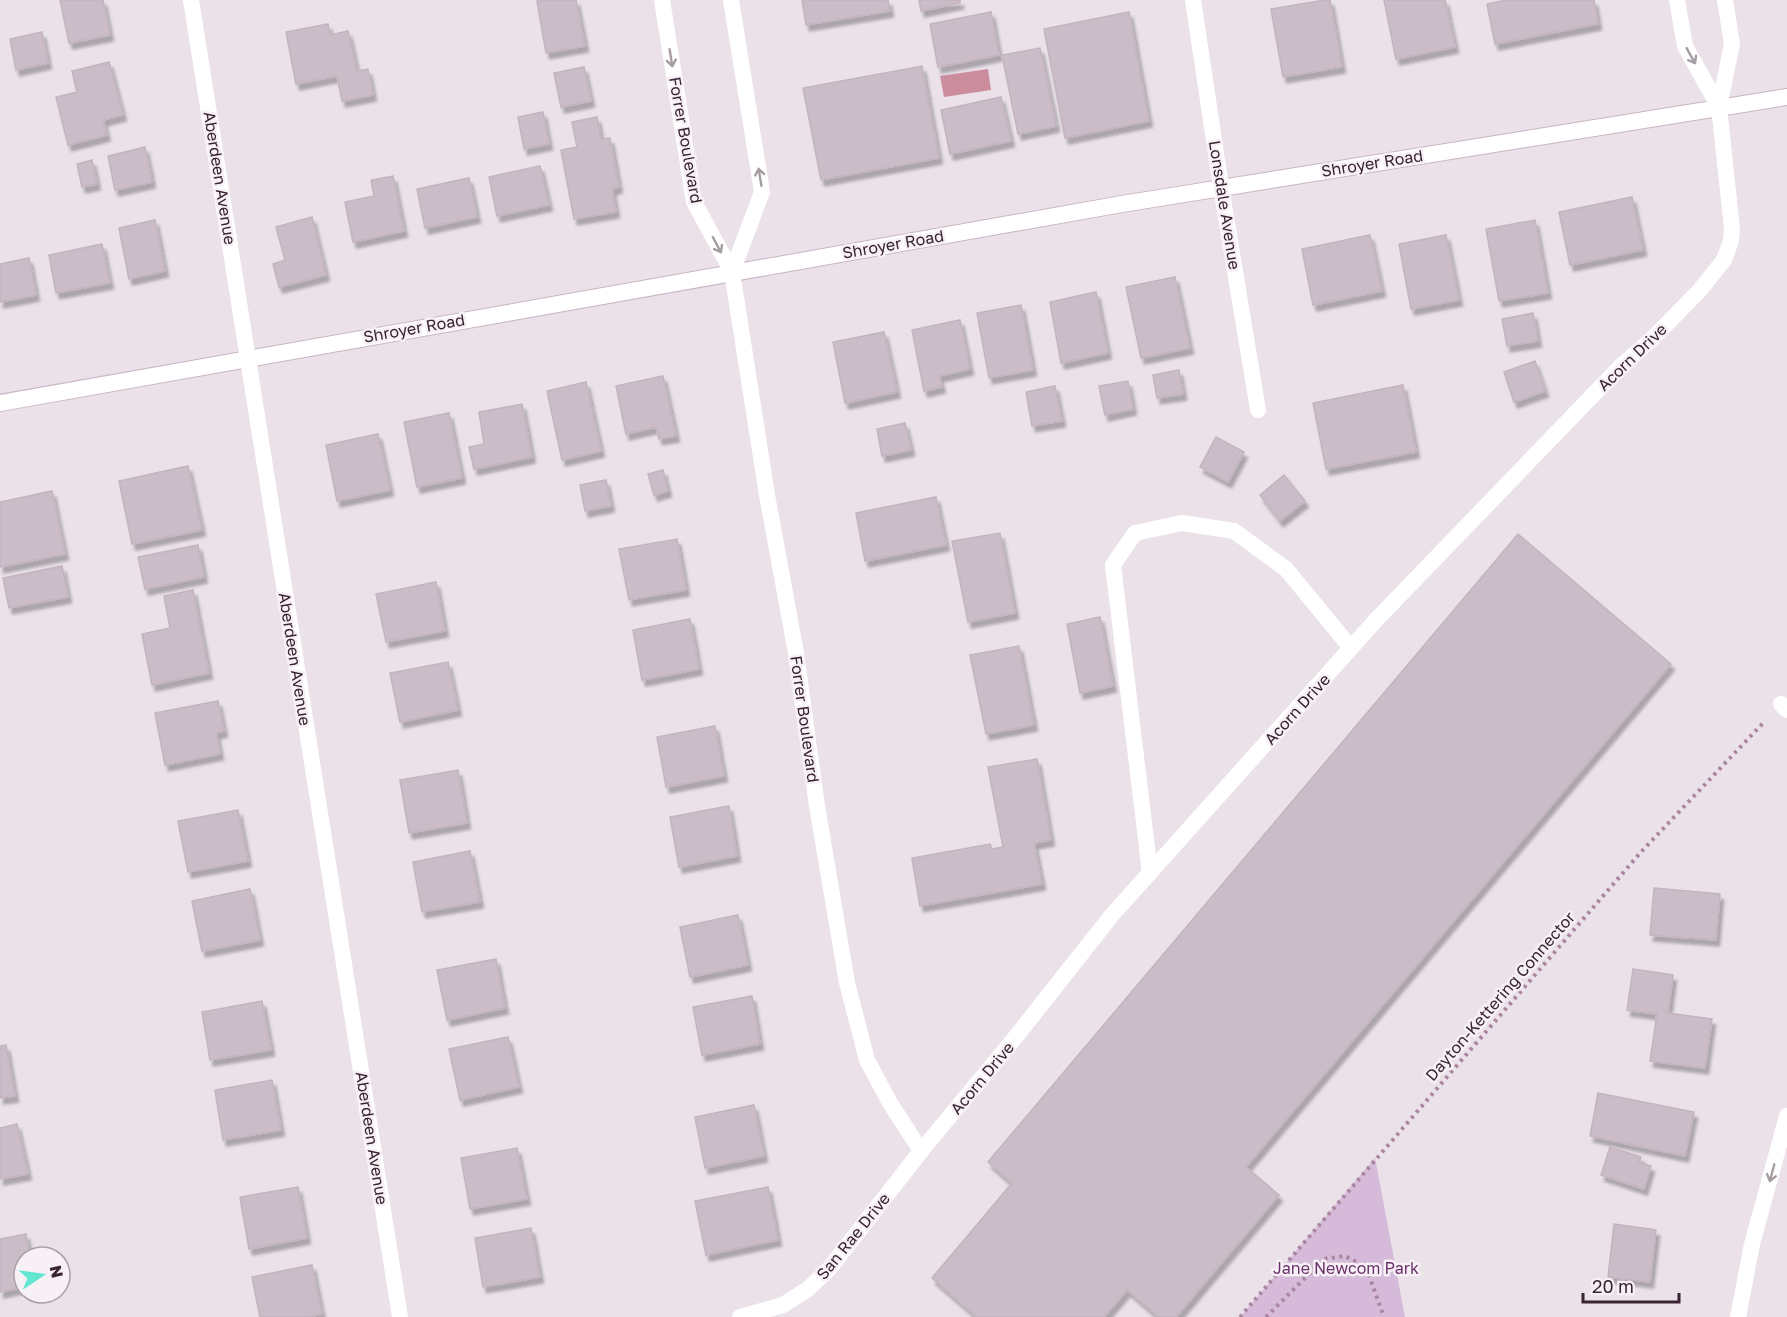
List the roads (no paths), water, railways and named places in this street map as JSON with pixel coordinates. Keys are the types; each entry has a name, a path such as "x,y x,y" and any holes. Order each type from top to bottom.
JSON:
{"street":[{"name":"Aberdeen Avenue","path":"191,0 400,1317"},
{"name":"Forrer Boulevard","path":"662,0 694,202 732,272 767,495 796,653 817,806 847,983 867,1060 890,1103 921,1151"},
{"name":"Forrer Boulevard","path":"731,0 762,192 732,272"},
{"name":"Lonsdale Avenue","path":"1193,0 1258,410"},
{"path":"1677,0 1685,46 1719,107"},
{"path":"1719,107 1732,44 1725,0"},
{"name":"Shroyer Road","path":"0,403 1221,187 1787,97"},
{"name":"Acorn Drive","path":"921,1151 1014,1039 1112,915 1351,648 1614,373 1651,340 1699,291 1724,260 1731,241 1732,230 1719,107"},
{"path":"1150,873 1113,566 1135,533 1182,523 1234,531 1286,569 1351,648"},
{"path":"1738,1317 1752,1244 1787,1116"},
{"name":"San Rae Drive","path":"740,1317 783,1305 808,1289 829,1269 921,1151"}],"park label":[{"name":"Jane Newcom Park","path":"1346,1268"}]}
